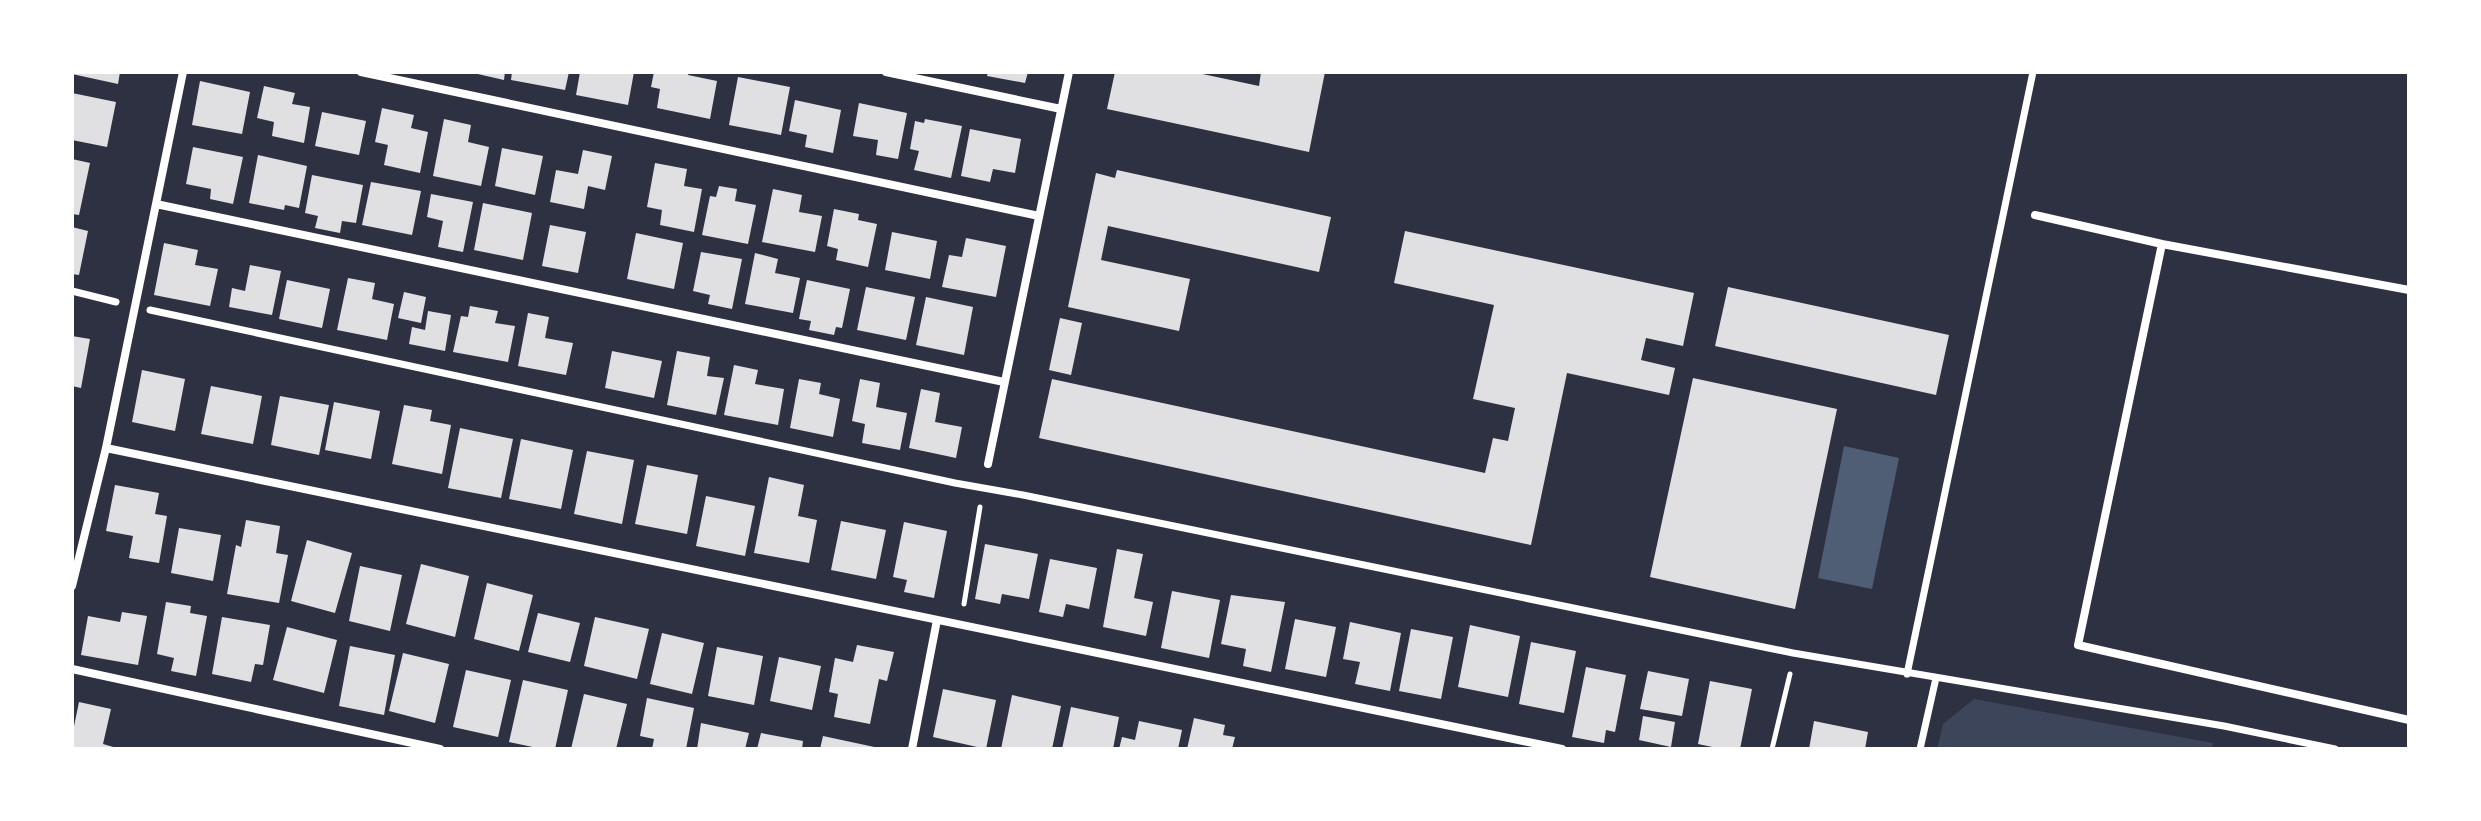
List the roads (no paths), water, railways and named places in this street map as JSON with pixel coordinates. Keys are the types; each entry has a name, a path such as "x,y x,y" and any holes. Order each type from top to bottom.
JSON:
{"street":[{"path":"72,586 106,448 183,72"},
{"path":"361,72 1039,216"},
{"path":"886,72 1061,109"},
{"path":"988,464 1069,72"},
{"path":"1907,674 2033,72"},
{"path":"156,204 1004,382"},
{"path":"2035,215 2162,244 2409,290"},
{"path":"2162,244 2078,645 2409,720"},
{"path":"72,291 116,302"},
{"path":"150,310 984,488 1793,653 2224,726 2335,749"},
{"path":"106,448 1562,749"},
{"path":"912,749 937,620"},
{"path":"72,669 440,749"},
{"path":"1920,749 1936,678"}]}
